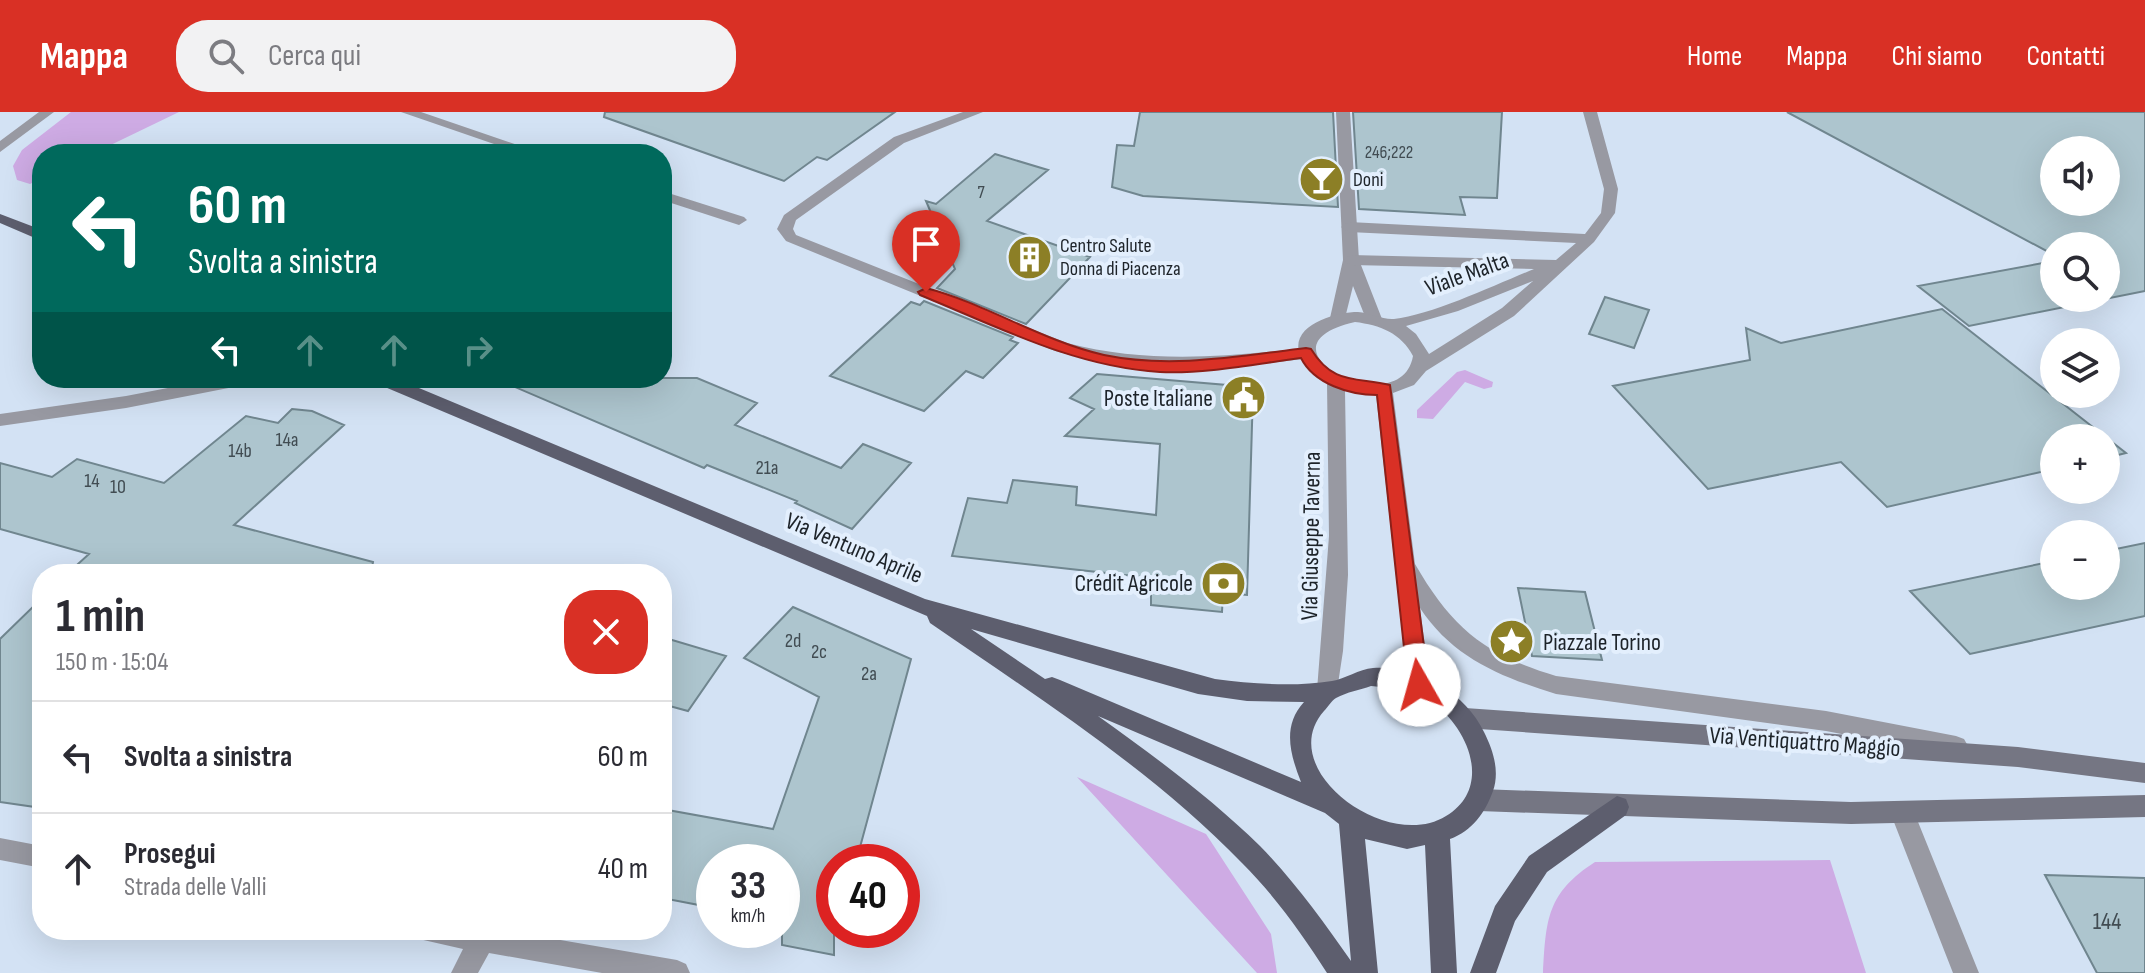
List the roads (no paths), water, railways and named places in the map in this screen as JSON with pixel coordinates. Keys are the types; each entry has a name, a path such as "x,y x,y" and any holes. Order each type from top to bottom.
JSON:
{"main road":[{"path":"0,218 32,232"},
{"name":"Via Ventuno Aprile","path":"403,388 920,606 1198,685 1238,693 1283,696 1328,690"},
{"path":"920,606 1113,739 1238,842 1313,927 1343,973"},
{"path":"1012,668 1329,806 1351,821 1379,833 1408,837 1437,834 1461,820 1479,800 1486,780 1485,759 1478,738 1465,718 1444,699 1419,685 1395,678 1348,680 1312,703 1302,721 1299,742 1302,764 1312,786 1329,806"},
{"name":"Via Ventiquattro Maggio","path":"1465,718 2018,757 2145,773"},
{"path":"1479,800 1617,807 1902,812 2145,806"},
{"path":"1483,973 1504,915 1538,864 1617,807"},
{"path":"1351,821 1365,973"},
{"path":"1437,834 1444,973"}],"street":[{"path":"408,112 506,144"},
{"path":"976,112 899,140 789,218 785,229 791,238 1061,347 1104,360 1160,367 1214,365 1306,353"},
{"path":"1338,318 1351,260 1343,112"},
{"name":"Viale Malta","path":"1421,367 1508,312 1589,239 1608,213 1611,189 1590,112"},
{"path":"0,129 46,113"},
{"path":"0,148 46,113"},
{"path":"672,198 739,220"},
{"path":"1349,227 1589,239"},
{"path":"1351,260 1558,265"},
{"path":"1351,260 1374,319"},
{"name":"Viale Malta","path":"1392,325 1452,307 1558,265"},
{"path":"1338,318 1374,319 1392,325 1417,344 1422,356 1421,367 1413,377 1401,385 1367,390 1336,382 1311,364 1306,353 1306,341 1312,331 1323,323 1338,318"},
{"name":"Via Giuseppe Taverna","path":"1328,690 1338,615 1341,557 1336,382"},
{"path":"0,420 198,388"},
{"path":"1384,389 1419,685"},
{"path":"1404,563 1428,607 1452,634 1472,652 1521,675 1556,685 1826,721 2018,757"},
{"path":"1902,812 1966,973"},
{"path":"0,849 32,855"},
{"path":"464,973 482,940 677,973"}],"place":[{"name":"Doni","path":"1322,180"},
{"name":"Centro Salute Donna di Piacenza","path":"1029,257"},
{"name":"Poste Italiane","path":"1244,398"},
{"name":"Crédit Agricole","path":"1224,583"},
{"name":"Piazzale Torino","path":"1512,642"}]}
